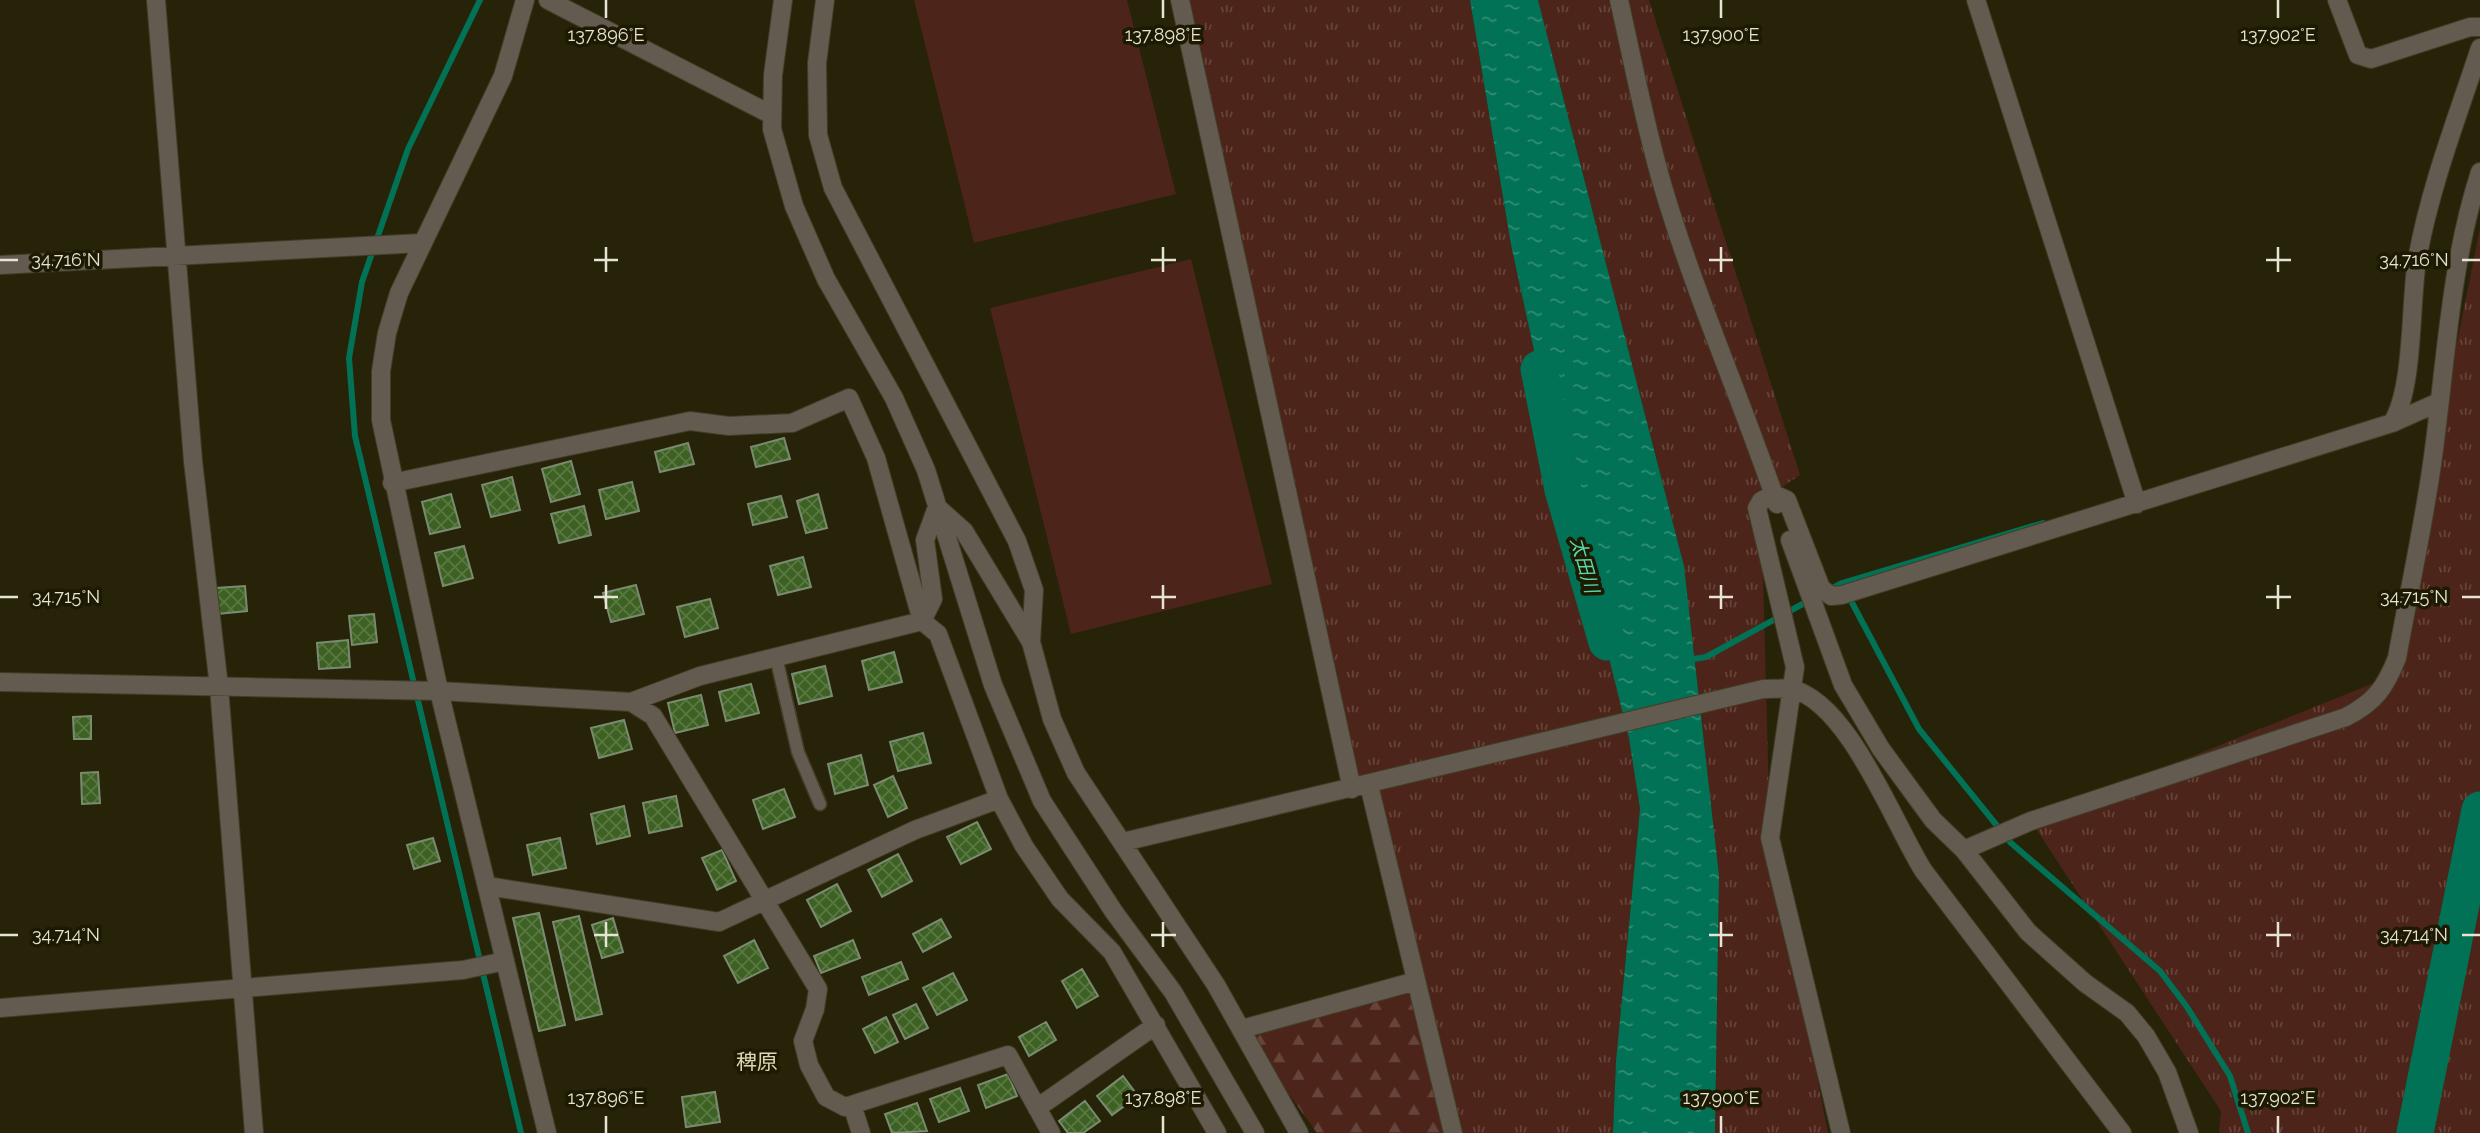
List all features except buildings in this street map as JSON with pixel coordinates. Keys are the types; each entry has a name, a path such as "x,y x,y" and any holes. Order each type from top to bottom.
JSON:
{"street":[{"path":"156,0 193,461 219,687 254,1133"},
{"path":"526,0 503,76 399,293 387,333 381,371 381,420 439,691 547,1133"},
{"path":"548,0 772,115"},
{"path":"783,0 773,75 772,129 794,206 826,279 894,398 926,470 993,685 1042,801 1114,912 1174,992 1255,1133"},
{"path":"825,0 817,63 818,135 833,188 1017,541 1034,590 1031,642"},
{"path":"1180,0 1453,1133"},
{"path":"1619,0 1663,186 1707,321 1744,406 1843,685 1903,780 1933,820 1964,850 2028,932 2085,983 2127,1013 2146,1036 2167,1072 2189,1133"},
{"path":"1976,0 2137,504"},
{"path":"2337,0 2358,55 2371,59 2470,27 2480,27"},
{"path":"2392,423 2405,396 2410,311 2430,204 2480,48"},
{"path":"1964,850 2031,821 2346,717 2369,705 2389,677 2397,658 2433,459 2459,261 2469,207 2480,172"},
{"path":"0,265 422,243"},
{"path":"393,483 690,421 729,426 792,423 849,398 876,458 922,621 938,634 999,799 1024,846 1060,899 1112,952 1217,1133"},
{"path":"1774,494 1787,500 1821,588 1831,596 2137,504 2392,423 2439,402"},
{"path":"1774,494 1761,501 1758,508 1795,667 1770,838 1841,1133"},
{"path":"937,507 964,531 1031,642 1052,719 1076,773 1242,1028 1298,1133"},
{"path":"0,682 439,691 631,702 700,676 922,621 933,600 925,540 937,507"},
{"path":"1123,842 1763,689 1791,689 1814,701 1859,751 1881,788 1901,835 1923,870 2122,1133"},
{"path":"631,702 653,716 818,989 815,1009 803,1041 809,1065 826,1097 845,1107 1009,1055 1051,1133"},
{"path":"487,886 719,922 915,830 999,799"},
{"path":"0,1008 463,970 505,961"},
{"path":"1242,1028 1416,981"},
{"path":"1037,1108 1156,1026"},
{"path":"852,1105 861,1133"}],"lane":[{"path":"776,657 798,752 820,804"}],"green space":[{"path":"914,0 1127,0 1176,194 974,243"},
{"path":"1177,0 1470,0 1511,245 1549,419 1630,738 1640,809 1616,1061 1613,1133 1452,1133 1297,537"},
{"path":"1538,0 1649,0 1800,475 1761,501 1770,838 1828,1133 1715,1133 1719,875 1684,566"},
{"path":"2480,229 2480,1133 2219,1133 2221,1111 2031,821 2389,677"},
{"path":"1191,259 1272,584 1071,634 990,308"},
{"path":"1416,981 1454,1133 1317,1133 1242,1029"}],"water":[{"path":"1470,0 1538,0 1684,566 1719,875 1715,1133 1613,1133 1616,1061 1640,809 1629,738 1549,419 1511,245"}],"waterway":[{"path":"480,0 408,149 362,282 349,358 355,436 521,1133"},
{"name":"太田川","path":"1539,369 1563,490 1607,642"},
{"path":"1827,591 1842,583 2043,523"},
{"path":"1849,597 1919,729 2011,843 2160,971 2187,1007 2230,1076 2248,1133"},
{"path":"1687,660 1706,657 1808,601"},
{"path":"2415,1133 2480,810"}],"district":[{"name":"稗原","path":"757,1062"}]}
